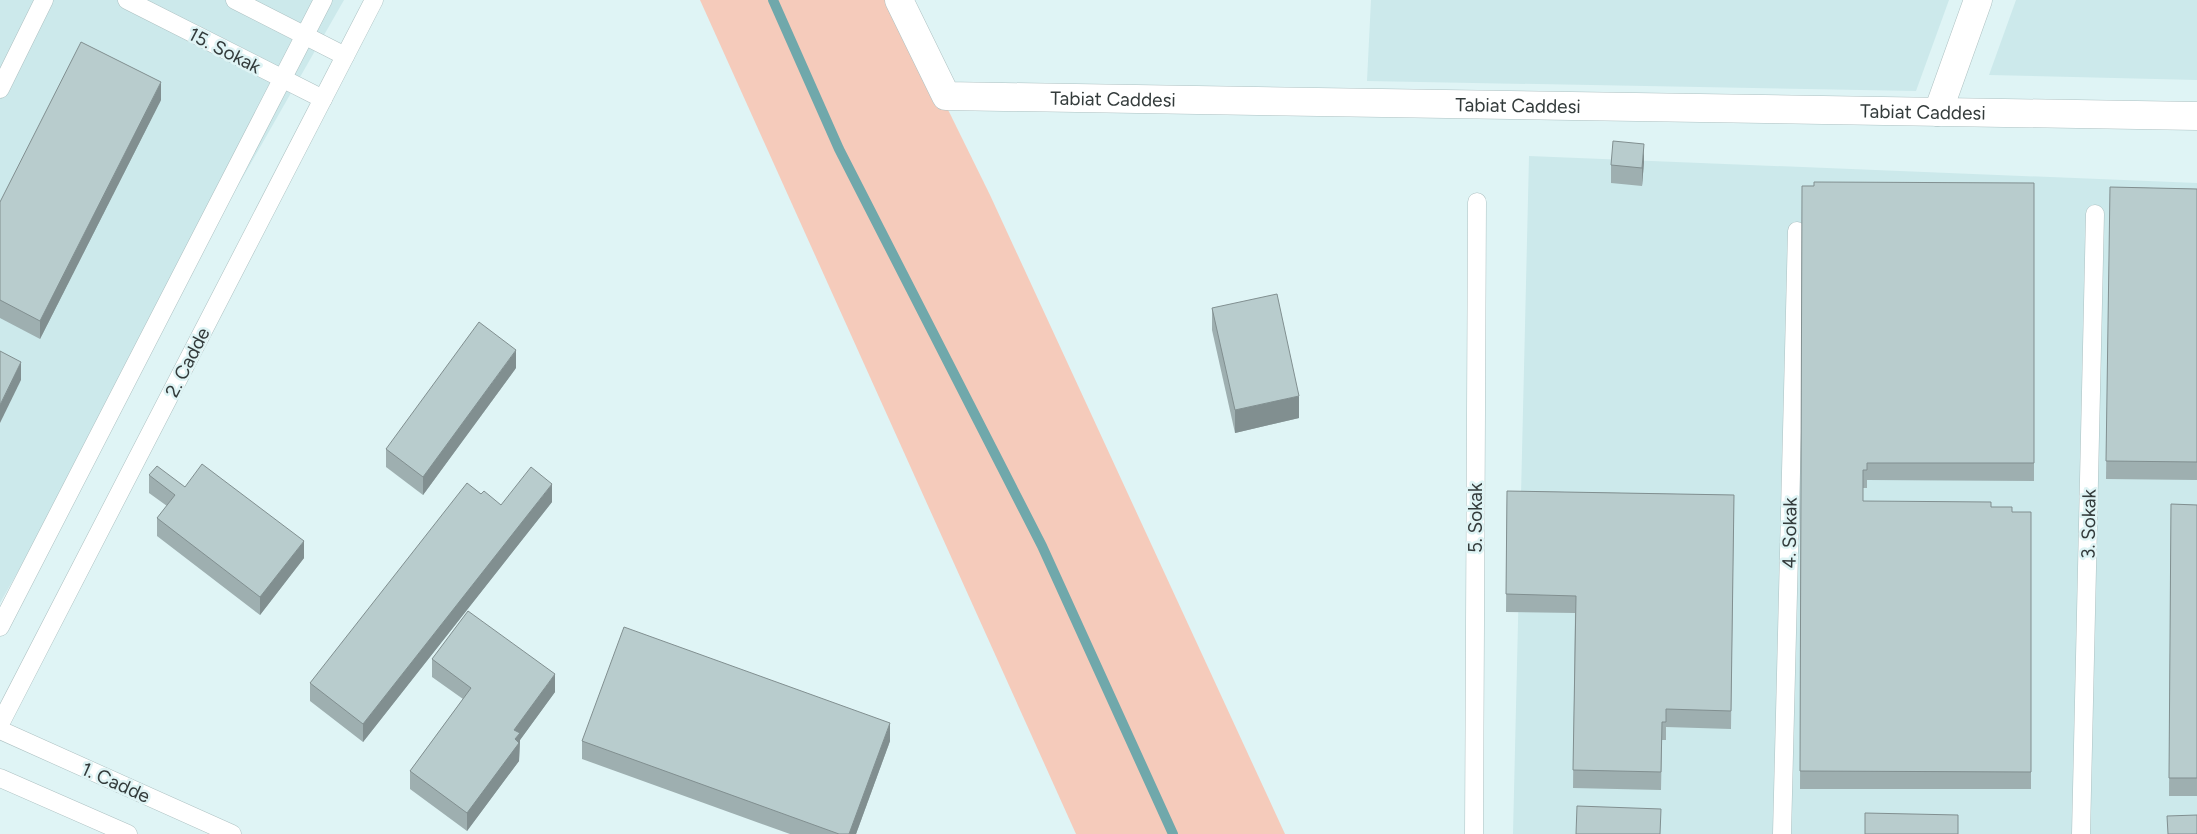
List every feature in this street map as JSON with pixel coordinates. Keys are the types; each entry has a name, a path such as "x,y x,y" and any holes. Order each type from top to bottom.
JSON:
{"street":[{"name":"Tabiat Caddesi","path":"900,0 946,96 2197,116"},
{"path":"1938,112 1978,0"}],"lane":[{"path":"0,89 44,0"},
{"name":"15. Sokak","path":"127,0 323,99"},
{"path":"235,0 345,56"},
{"path":"0,627 324,0"},
{"name":"2. Cadde","path":"0,724 374,0"},
{"name":"5. Sokak","path":"1474,834 1477,202"},
{"name":"3. Sokak","path":"2081,834 2095,214"},
{"name":"4. Sokak","path":"1782,834 1797,231"},
{"name":"1. Cadde","path":"0,730 232,834"},
{"path":"0,778 128,834"}],"shaded area":[{"path":"0,0 344,0 0,603"},
{"path":"700,0 894,0 990,195 1285,834 1076,834"},
{"path":"1371,0 1949,0 1916,91 1367,81"},
{"path":"2016,0 2197,0 2197,80 1989,75"},
{"path":"1529,156 2197,183 2197,834 1513,834"}],"building":[{"path":"81,42 161,82 40,321 0,300 0,202"},
{"path":"1613,141 1644,144 1642,168 1611,165"},
{"path":"1814,182 2034,183 2034,463 1867,463 1867,470 1863,470 1863,501 1991,502 1991,507 2012,507 2012,512 2031,512 2031,772 1800,771 1802,186 1814,186"},
{"path":"2110,187 2197,189 2197,462 2106,461"},
{"path":"1277,294 1299,396 1235,410 1212,308"},
{"path":"479,322 516,350 423,477 386,449"},
{"path":"0,351 21,362 0,405"},
{"path":"202,464 304,541 260,597 157,518 175,495 149,475 157,466 185,487"},
{"path":"531,467 552,484 363,724 310,683 467,483 481,494 484,491 501,505"},
{"path":"1507,491 1734,495 1731,711 1666,709 1666,722 1662,722 1661,772 1573,770 1576,596 1506,594"},
{"path":"2171,504 2197,505 2197,778 2169,778"},
{"path":"468,611 555,674 514,730 520,733 515,739 519,743 467,813 410,771 471,688 432,659"},
{"path":"624,627 890,723 849,834 839,834 582,741"},
{"path":"1577,806 1661,809 1660,834 1576,834"},
{"path":"1865,813 1958,815 1958,834 1865,834"},
{"path":"2197,815 2197,834 2168,834 2167,816"}],"waterway":[{"path":"773,0 839,149 1042,546 1173,834"}]}
